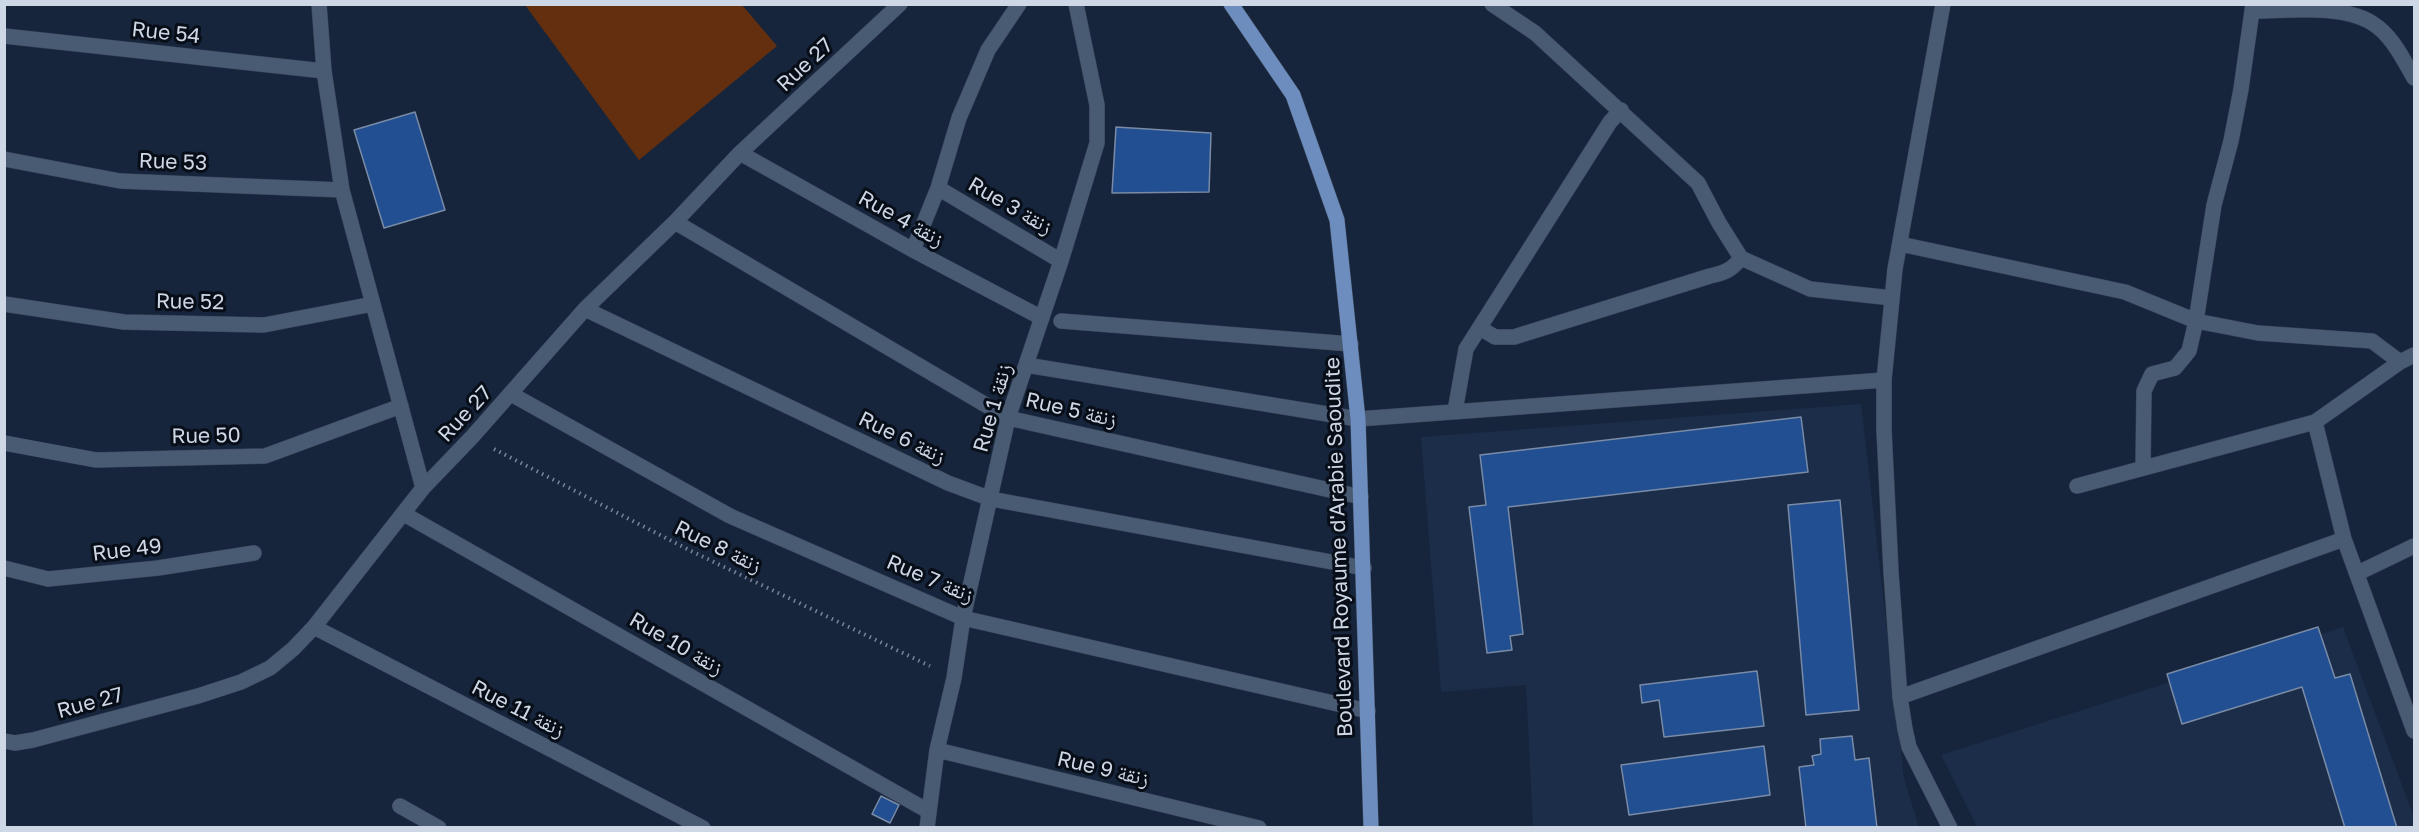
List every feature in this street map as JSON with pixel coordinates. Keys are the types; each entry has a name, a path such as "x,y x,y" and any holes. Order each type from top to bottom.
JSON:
{"main road":[{"name":"Boulevard Royaume d'Arabie Saoudite","path":"1231,4 1293,94 1337,220 1358,419 1371,828"}],"street":[{"path":"319,4 324,72 342,190 423,488"},
{"name":"Rue 27","path":"4,741 15,743 33,740 198,696 241,682 270,668 314,627 423,488 511,394 585,309 675,222 740,153 900,4"},
{"path":"913,250 938,188 958,118 988,50 1019,4"},
{"name":"Rue 1 زنقة","path":"927,828 937,750 954,678 963,618 1008,418 1061,261 1097,143 1097,105 1077,4"},
{"path":"1492,4 1535,33 1698,183 1741,258 1810,289 1892,298"},
{"path":"1943,4 1892,298 1884,380 1884,430 1900,697 1909,747 1950,828"},
{"path":"2143,467 2144,391 2147,380 2152,374 2175,368 2189,351 2196,321 2214,205 2235,120 2253,8 2339,11 2372,23 2391,40 2415,78"},
{"name":"Rue 54","path":"4,36 324,72"},
{"path":"1455,411 1466,350 1620,110"},
{"name":"Rue 4 زنقة","path":"740,153 913,250 1042,318"},
{"name":"Rue 53","path":"4,159 120,181 342,190"},
{"name":"Rue 3 زنقة","path":"938,188 1061,261"},
{"name":"Rue 5 زنقة","path":"675,222 1008,418 1361,497"},
{"path":"1900,243 2125,292 2196,321 2258,333 2372,341 2400,362"},
{"path":"1480,328 1495,337 1514,337 1724,273 1734,267 1741,258"},
{"name":"Rue 52","path":"4,304 124,322 264,325 373,304"},
{"name":"Rue 6 زنقة","path":"585,309 948,483 991,499 1364,568"},
{"path":"1061,321 1351,344"},
{"path":"2077,486 2315,422 2400,362 2415,355"},
{"path":"1026,365 1358,419 1884,380"},
{"name":"Rue 7 زنقة","path":"511,394 730,516 963,618 1368,711"},
{"name":"Rue 50","path":"4,443 96,460 265,456 401,406"},
{"path":"2315,422 2344,539 2415,731"},
{"name":"Rue 10 زنقة","path":"404,514 928,811"},
{"path":"1900,697 2344,539"},
{"path":"2358,573 2415,546"},
{"name":"Rue 49","path":"4,568 48,579 158,568 255,553"},
{"name":"Rue 11 زنقة","path":"314,627 703,828"},
{"name":"Rue 9 زنقة","path":"937,750 1259,828"},
{"path":"399,806 439,828"}],"path":[{"name":"Rue 8 زنقة","path":"472,437 690,551 954,678"}],"shaded area":[{"path":"525,5 742,5 777,46 639,160"},
{"path":"1861,404 1904,778 1919,827 1533,827 1526,685 1441,692 1421,437"},
{"path":"2343,627 2414,817 2414,827 1977,827 1941,755"}],"building":[{"path":"415,112 445,210 384,228 354,130"},
{"path":"1116,127 1211,133 1209,192 1112,193"},
{"path":"1801,417 1808,472 1508,507 1523,634 1510,636 1512,650 1487,653 1469,507 1486,505 1480,455"},
{"path":"1840,500 1859,710 1806,715 1788,505"},
{"path":"2318,627 2335,678 2350,674 2397,828 2345,828 2302,687 2182,724 2167,674"},
{"path":"1757,671 1764,726 1664,737 1659,700 1642,703 1640,685"},
{"path":"1852,736 1855,760 1869,758 1877,828 1806,828 1799,767 1814,765 1812,756 1821,754 1820,739"},
{"path":"1764,746 1770,795 1629,815 1621,765"},
{"path":"881,796 899,805 890,823 872,814"}]}
